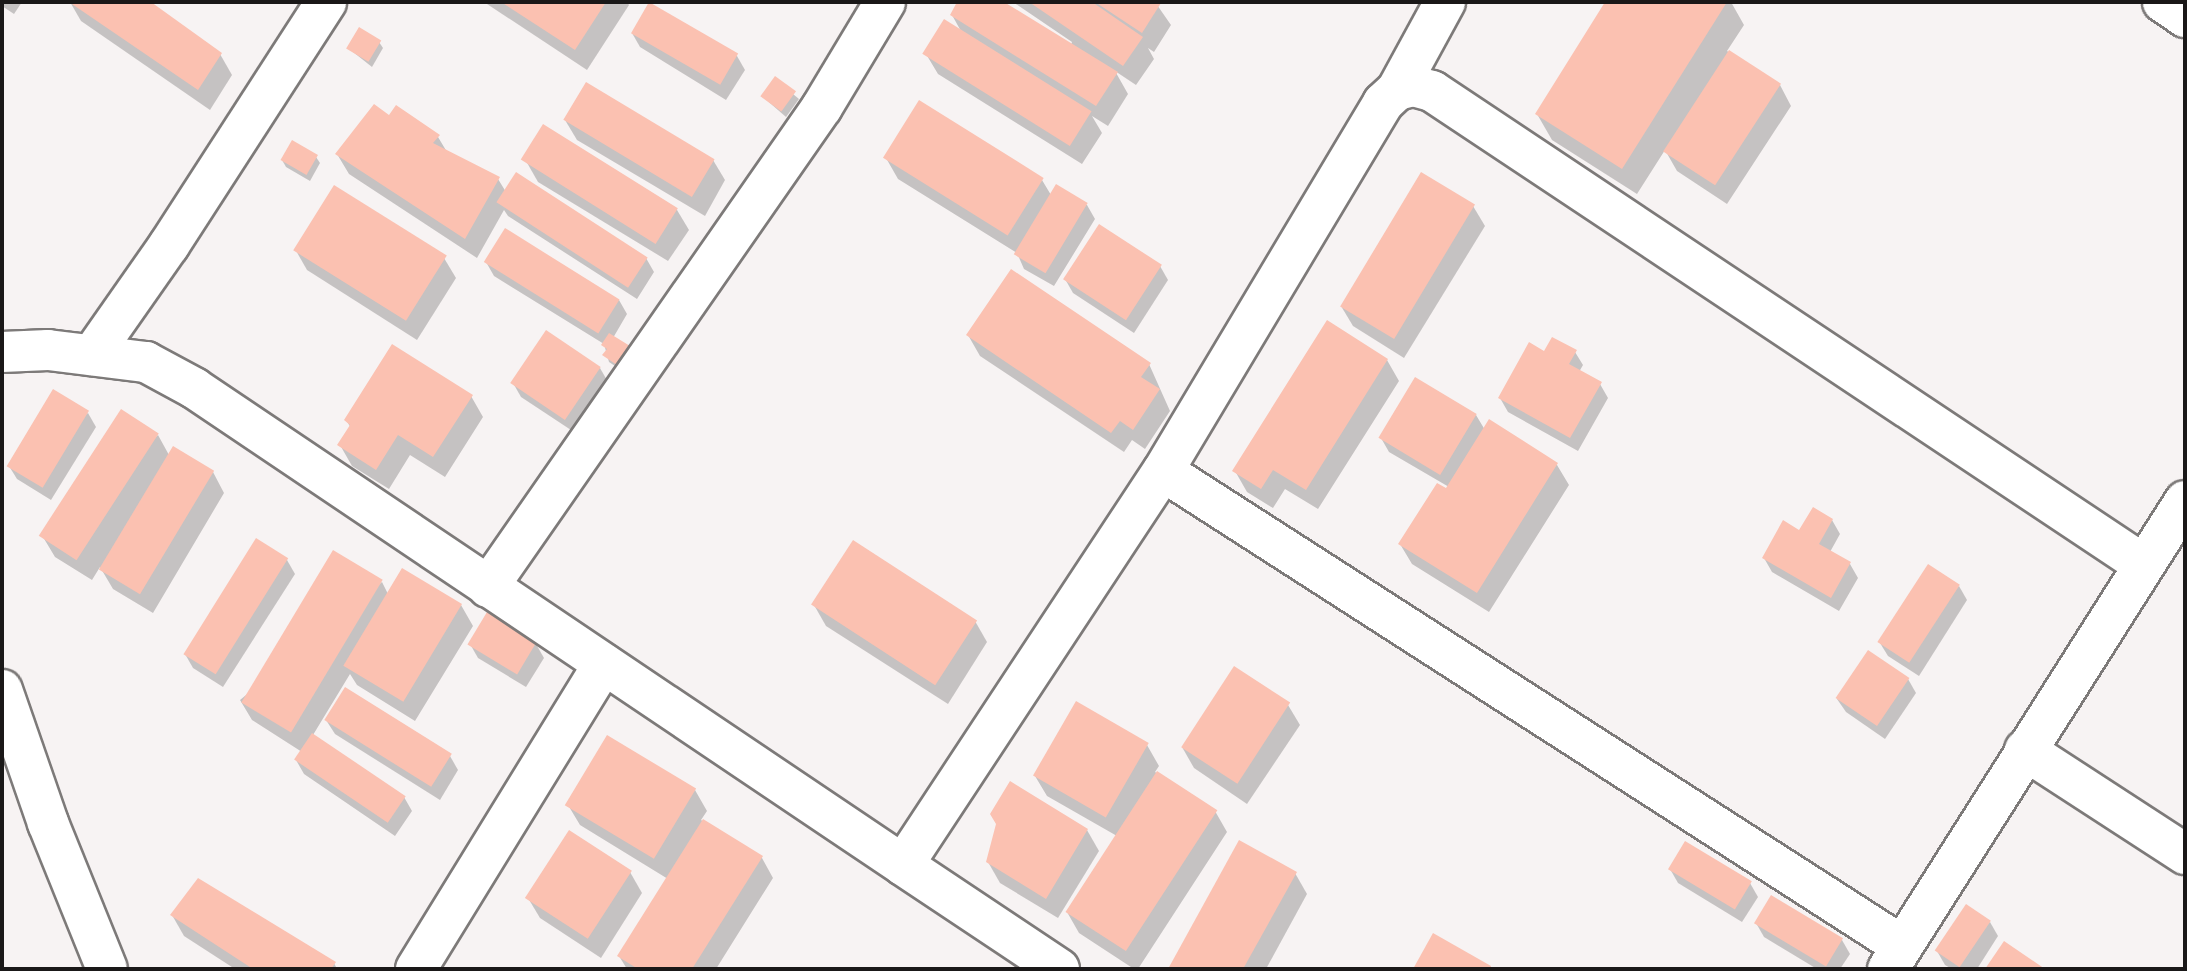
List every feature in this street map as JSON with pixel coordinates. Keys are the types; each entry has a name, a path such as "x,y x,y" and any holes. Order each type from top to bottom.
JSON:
{"street":[{"path":"92,355 169,245 326,2"},
{"path":"488,587 822,107 885,2"},
{"path":"903,865 1163,471 1383,103 1397,90 1445,2"},
{"path":"2163,2 2185,17"},
{"path":"1397,90 1413,86 1432,91 2144,565"},
{"path":"2,352 48,350 146,362 194,388 1059,969"},
{"path":"1163,471 1895,958 2185,501"},
{"path":"416,969 604,664"},
{"path":"2,690 48,823 107,969"},
{"path":"2025,750 2185,854"}],"building":[{"path":"69,2 151,2 222,53 198,90"},
{"path":"501,2 606,2 575,50"},
{"path":"649,2 738,54 720,85 631,33"},
{"path":"957,2 1004,2 1118,72 1096,106 950,15"},
{"path":"1029,2 1092,2 1143,37 1123,66"},
{"path":"1095,2 1159,2 1161,3 1142,33"},
{"path":"1605,2 1727,2 1622,169 1535,114"},
{"path":"944,19 1092,111 1070,146 922,54"},
{"path":"359,27 381,40 368,62 346,48"},
{"path":"1729,50 1781,84 1715,185 1663,151"},
{"path":"775,76 796,91 781,112 760,96"},
{"path":"586,82 715,159 692,197 563,120"},
{"path":"919,100 1044,178 1008,236 883,158"},
{"path":"374,104 389,115 396,105 440,135 433,143 500,177 465,239 335,154"},
{"path":"543,124 678,208 656,244 521,160"},
{"path":"292,140 318,155 306,175 280,160"},
{"path":"516,172 648,258 628,288 496,202"},
{"path":"1421,172 1475,204 1394,339 1340,307"},
{"path":"1056,184 1088,203 1045,273 1014,254"},
{"path":"334,185 447,255 406,321 293,250"},
{"path":"1099,224 1162,265 1126,320 1063,279"},
{"path":"505,228 619,300 598,333 484,262"},
{"path":"1011,269 1151,363 1141,377 1160,389 1133,430 1120,421 1111,433 966,335"},
{"path":"1327,320 1388,359 1306,490 1273,470 1261,489 1232,471"},
{"path":"546,330 601,367 565,420 510,383"},
{"path":"609,333 630,346 617,365 602,355 607,349 601,345"},
{"path":"1552,337 1577,350 1569,364 1602,382 1570,438 1498,398 1529,342 1544,351"},
{"path":"392,344 473,395 433,457 398,435 376,470 337,445 350,425 344,420"},
{"path":"1415,377 1477,414 1440,475 1378,438"},
{"path":"53,389 89,411 43,488 7,466"},
{"path":"121,409 159,434 76,560 39,536"},
{"path":"1489,419 1558,463 1477,593 1398,544 1437,483 1446,488"},
{"path":"173,446 214,471 140,594 99,569"},
{"path":"1813,507 1833,519 1819,544 1851,562 1831,598 1762,558 1783,520 1799,530"},
{"path":"256,538 288,558 216,674 183,654"},
{"path":"853,540 977,621 935,685 811,605"},
{"path":"333,550 383,580 291,732 241,703"},
{"path":"1928,564 1960,585 1909,663 1877,642"},
{"path":"402,568 462,604 403,702 343,666"},
{"path":"487,612 537,642 517,674 467,645"},
{"path":"1868,650 1909,678 1877,726 1836,698"},
{"path":"1234,666 1290,702 1237,784 1181,747"},
{"path":"345,687 452,754 431,787 324,720"},
{"path":"1076,701 1149,743 1106,817 1033,775"},
{"path":"312,733 406,796 388,823 294,760"},
{"path":"607,735 696,789 654,859 565,805"},
{"path":"1157,771 1217,810 1126,951 1066,912"},
{"path":"1010,781 1088,829 1046,899 986,862 996,824 990,814"},
{"path":"703,819 763,856 692,969 638,969 617,956"},
{"path":"569,830 632,871 588,939 525,898"},
{"path":"1239,840 1297,872 1243,969 1168,969"},
{"path":"1685,841 1752,881 1735,909 1668,869"},
{"path":"198,878 336,962 331,969 253,969 170,915"},
{"path":"1771,895 1843,938 1826,967 1754,923"},
{"path":"1966,904 1991,921 1960,967 1935,950"},
{"path":"1433,933 1491,966 1490,969 1413,969"},
{"path":"2004,941 2045,969 1985,969"}]}
